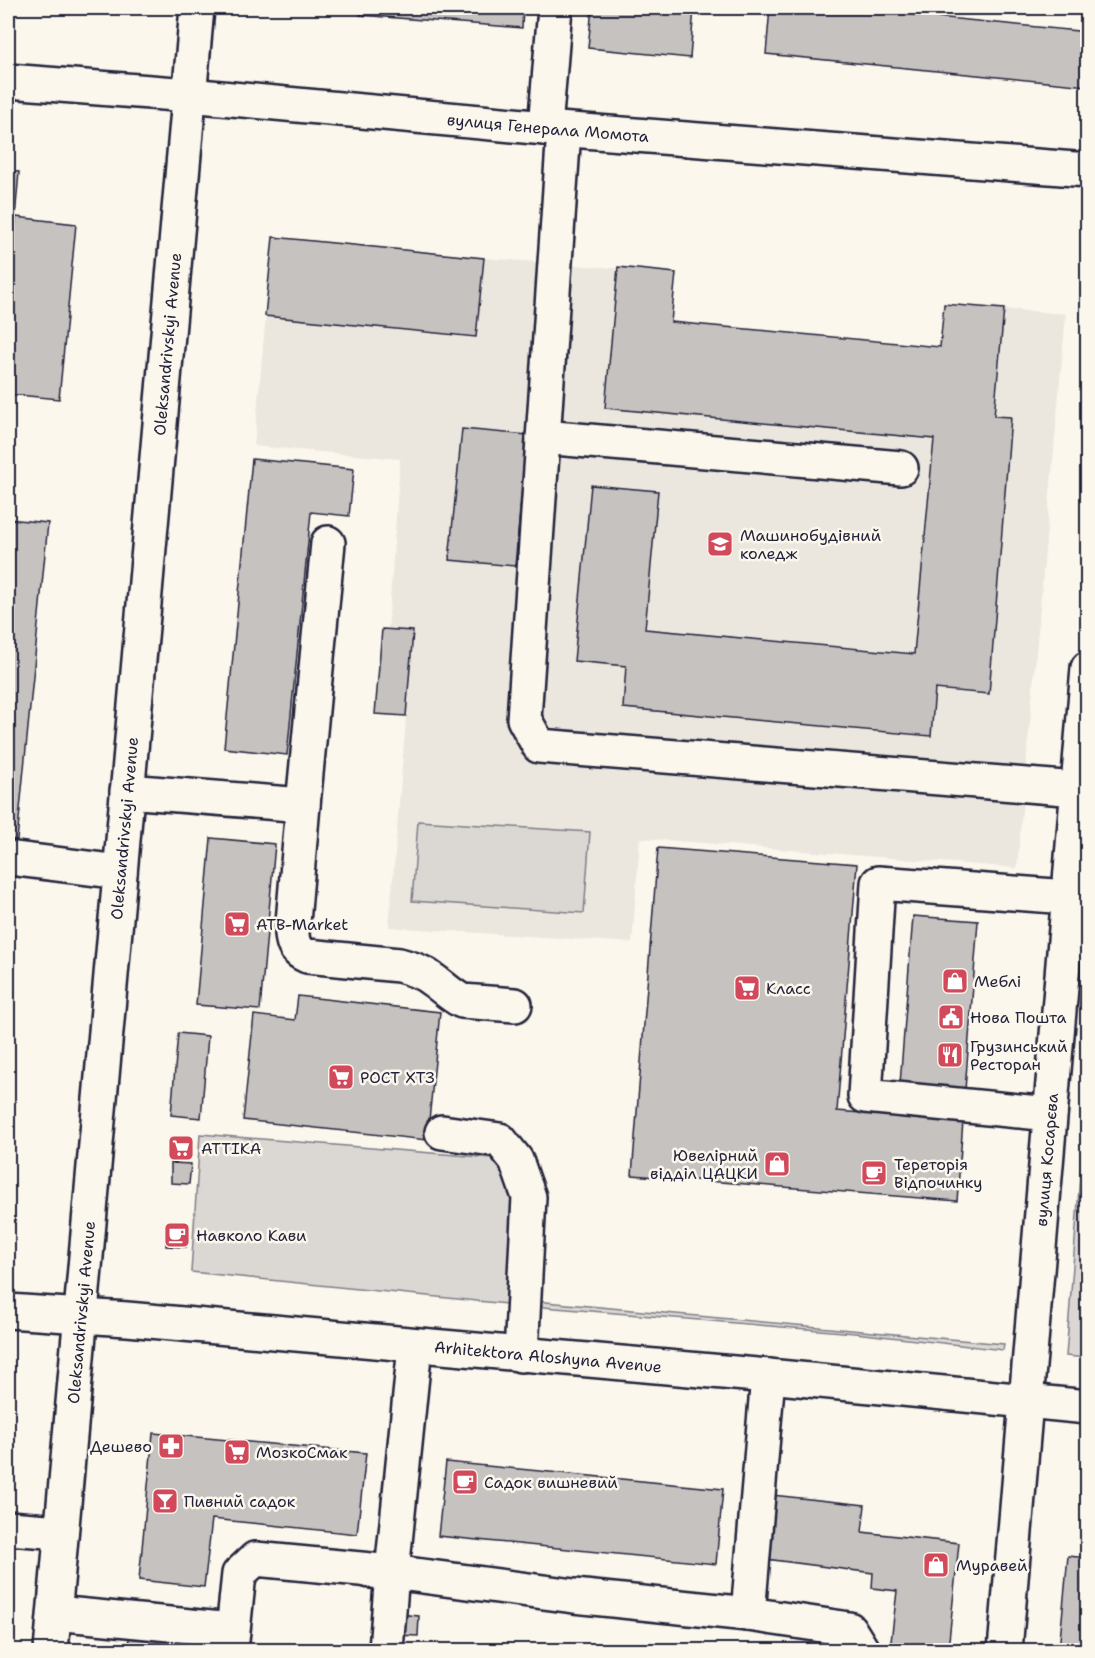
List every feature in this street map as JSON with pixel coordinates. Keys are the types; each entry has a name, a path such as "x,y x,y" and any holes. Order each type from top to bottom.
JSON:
{"street":[{"name":"Oleksandrivskyi Avenue","path":"51,1650 197,8"},
{"path":"555,8 554,129 543,436 524,719 539,746 1077,789"},
{"name":"вулиця Генерала Момота","path":"8,81 189,95 554,129 1088,170"},
{"path":"543,436 901,468"},
{"path":"328,543 303,806 293,945 300,953 308,956 412,968 429,977 462,1001 515,1005"},
{"name":"вулиця Косарєва","path":"1005,1650 1088,668"},
{"path":"127,791 303,806"},
{"path":"8,858 120,872"},
{"path":"1050,1114 865,1096 878,883 1068,897"},
{"path":"442,1132 500,1140 516,1160 529,1197 521,1355"},
{"name":"Arhitektora Aloshyna Avenue","path":"8,1311 127,1319 1088,1407"},
{"path":"386,1650 415,1346"},
{"path":"748,1614 768,1376"},
{"path":"8,1528 62,1532"},
{"path":"55,1613 232,1640 239,1574 255,1559 392,1572 574,1596 748,1614 849,1629 862,1650"}],"shaded area":[{"name":"Машинобудівний коледж","path":"273,237 484,258 676,273 671,322 940,347 944,304 1066,314 1017,868 640,838 632,943 389,927 413,632 388,629 400,459 254,446"},
{"path":"418,821 590,832 584,913 412,901"},
{"path":"1087,1086 1087,1358 1066,1356"},
{"path":"200,1134 516,1160 524,1300 1004,1344 1003,1350 855,1333 507,1304 191,1272"}],"building":[{"path":"361,8 523,8 522,28 360,15"},
{"path":"592,8 694,8 690,58 588,48"},
{"path":"770,8 846,8 1088,32 1087,86 766,54"},
{"path":"8,171 19,172 13,240 8,239"},
{"path":"16,217 76,224 59,399 8,394 8,303"},
{"path":"273,237 484,258 476,337 265,316"},
{"path":"618,267 676,273 671,322 940,347 944,304 1004,309 994,416 1011,417 989,694 935,689 931,736 623,708 626,666 574,661 591,485 658,491 645,629 914,654 934,439 605,408"},
{"path":"462,429 527,435 515,566 449,560"},
{"path":"252,459 354,469 349,516 311,512 287,755 224,748"},
{"path":"8,519 48,523 17,840 8,839"},
{"path":"382,629 413,631 406,716 375,714"},
{"path":"211,838 275,844 260,1010 196,1005"},
{"name":"Класс","path":"658,848 857,864 837,1111 963,1121 957,1201 632,1175"},
{"path":"8,911 11,912 8,950"},
{"path":"913,916 978,921 965,1090 900,1084"},
{"path":"8,975 13,976 8,1036"},
{"name":"РОСТ ХТЗ","path":"298,996 440,1012 427,1140 243,1120 254,1015 295,1020"},
{"path":"178,1033 208,1036 201,1118 171,1115"},
{"name":"АТТІКА","path":"173,1141 191,1142 190,1154 172,1153"},
{"path":"171,1163 191,1164 189,1184 171,1183"},
{"path":"168,1224 188,1226 186,1247 166,1246"},
{"path":"153,1433 366,1453 357,1534 212,1519 204,1587 139,1580"},
{"path":"446,1462 723,1489 716,1564 438,1536"},
{"path":"772,1495 865,1505 862,1532 959,1543 948,1650 890,1650 897,1591 872,1588 873,1573 766,1559"},
{"path":"1068,1556 1088,1558 1088,1650 1059,1650"},
{"path":"398,1614 419,1616 418,1636 396,1635"},
{"path":"129,1638 196,1644 195,1650 128,1650"}],"place":[{"name":"Машинобудівний коледж","path":"720,544"},
{"name":"ATB-Market","path":"237,924"},
{"name":"Меблі","path":"955,981"},
{"name":"Класс","path":"747,988"},
{"name":"Нова Пошта","path":"951,1017"},
{"name":"Грузинський Ресторан","path":"950,1055"},
{"name":"РОСТ ХТЗ","path":"341,1077"},
{"name":"АТТІКА","path":"181,1148"},
{"name":"Ювелірний відділ ЦАЦКИ","path":"777,1164"},
{"name":"Тереторія Відпочинку","path":"874,1173"},
{"name":"Навколо Кави","path":"177,1235"},
{"name":"Дешево","path":"171,1446"},
{"name":"МозкоСмак","path":"237,1452"},
{"name":"Садок вишневий","path":"465,1482"},
{"name":"Пивний садок","path":"165,1501"},
{"name":"Муравей","path":"936,1565"}]}
